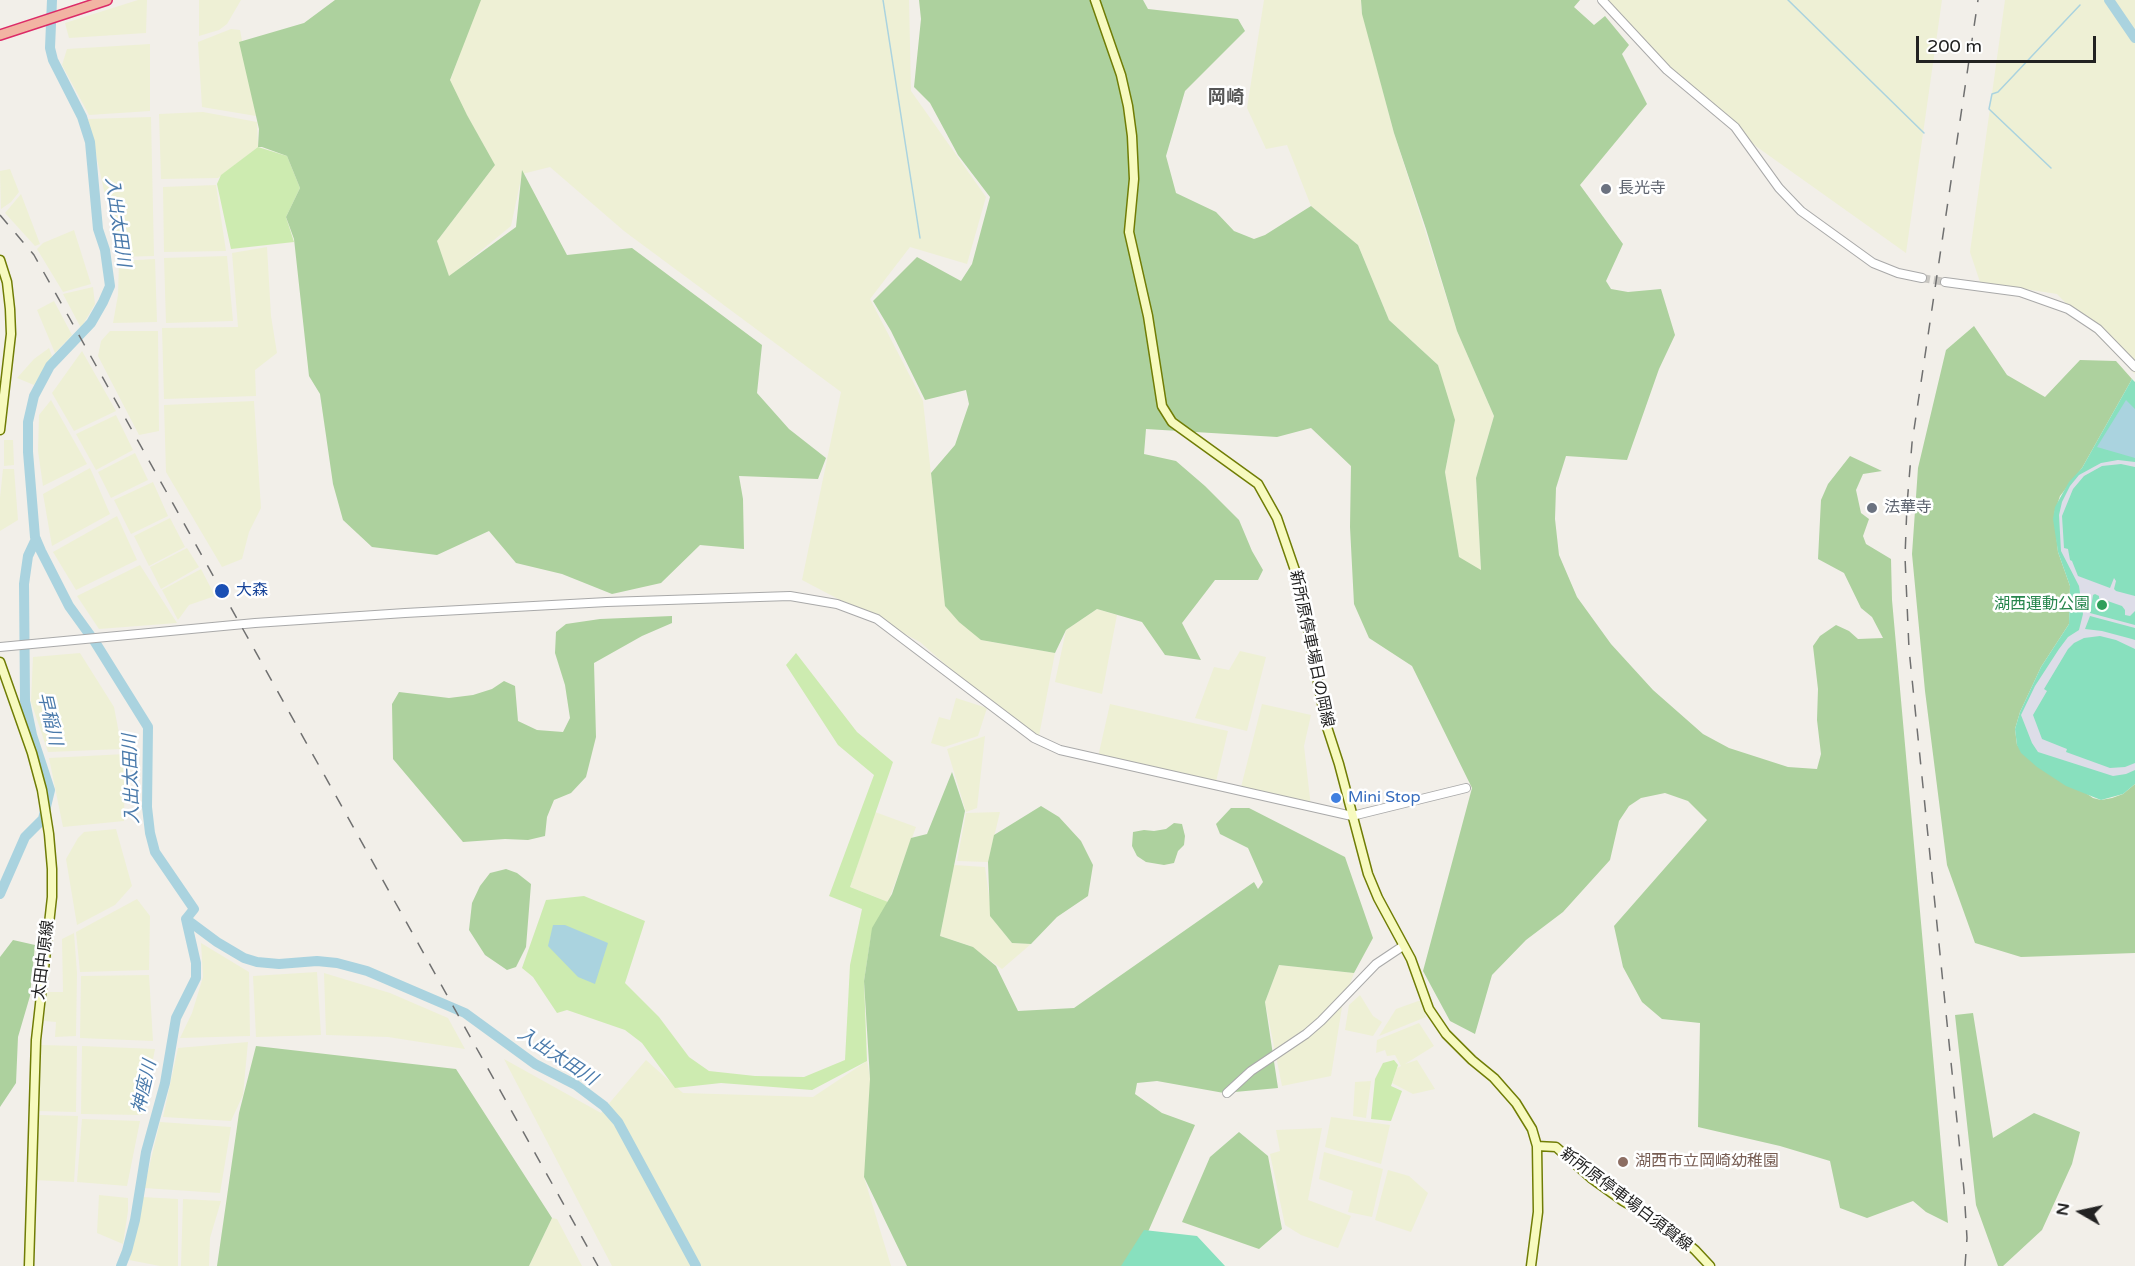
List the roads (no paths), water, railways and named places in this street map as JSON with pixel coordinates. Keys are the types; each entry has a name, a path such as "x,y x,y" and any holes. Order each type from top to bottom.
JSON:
{"highway":[{"path":"0,35 107,0"}],"main road":[{"name":"新所原停車場日の岡線","path":"1095,0 1121,75 1128,106 1134,179 1129,232 1148,316 1162,406 1172,422 1258,484 1271,505 1289,549 1299,582 1310,630 1317,685 1326,724 1368,874 1411,959 1429,1009 1446,1034 1494,1078 1516,1102 1532,1129 1537,1146 1538,1212 1531,1266"},
{"path":"0,260 7,282 11,334 0,430"},
{"name":"太田中原線","path":"0,662 32,753 42,790 52,869 52,897 36,1040 29,1266"},
{"name":"新所原停車場白須賀線","path":"1537,1146 1556,1148 1591,1178 1623,1201 1666,1226 1710,1266"}],"street":[{"path":"1602,0 1667,70 1735,128 1779,188 1801,211 1873,263 1898,273 1922,278"},
{"path":"1945,282 2020,292 2068,309 2098,329 2135,367"},
{"path":"0,647 255,623 405,613 607,602 790,596 837,604 877,619 1034,738 1053,748 1104,762 1352,816 1466,788"},
{"path":"1227,1094 1251,1071 1306,1034 1376,964 1403,946"}],"water":[{"path":"2126,400 2135,409 2135,458 2097,447"},
{"path":"553,925 565,925 608,943 595,984 578,977 548,946"}],"waterway":[{"name":"入出太田川","path":"52,0 50,48 53,60 82,117 90,142 98,229 105,250 110,286 91,323 50,366 34,396 28,422 28,452 35,537 69,606 95,642 148,727 147,807 150,833 155,852 194,909 186,919"},
{"path":"883,0 920,238"},
{"path":"1788,0 1924,133"},
{"path":"2109,0 2135,38"},
{"path":"2051,168 1989,109 1992,94 1998,92 2080,5"},
{"name":"早稲川","path":"0,894 25,837 43,819 50,790 32,735 25,701 24,584 28,556 36,539"},
{"name":"入出太田川","path":"186,919 217,942 244,958 257,962 279,964 317,961 337,963 367,971 465,1013 535,1064 576,1085 604,1106 618,1122 696,1266"},
{"name":"神座川","path":"121,1266 135,1220 146,1152 165,1083 176,1018 196,978 196,963 186,919"}],"tunnel":[{"path":"1922,278 1945,282"}],"railway":[{"path":"1965,1266 1967,1238 1964,1190 1909,649 1905,557 1912,443 1978,0"},
{"path":"0,215 34,255 598,1266"}],"place":[{"name":"長光寺","path":"1606,189"},
{"name":"法華寺","path":"1872,508"},
{"name":"大森","path":"222,591"},
{"name":"湖西運動公園","path":"2102,605"},
{"name":"Mini Stop","path":"1336,798"},
{"name":"湖西市立岡崎幼稚園","path":"1623,1162"}],"district":[{"name":"岡崎","path":"1226,98"}]}
